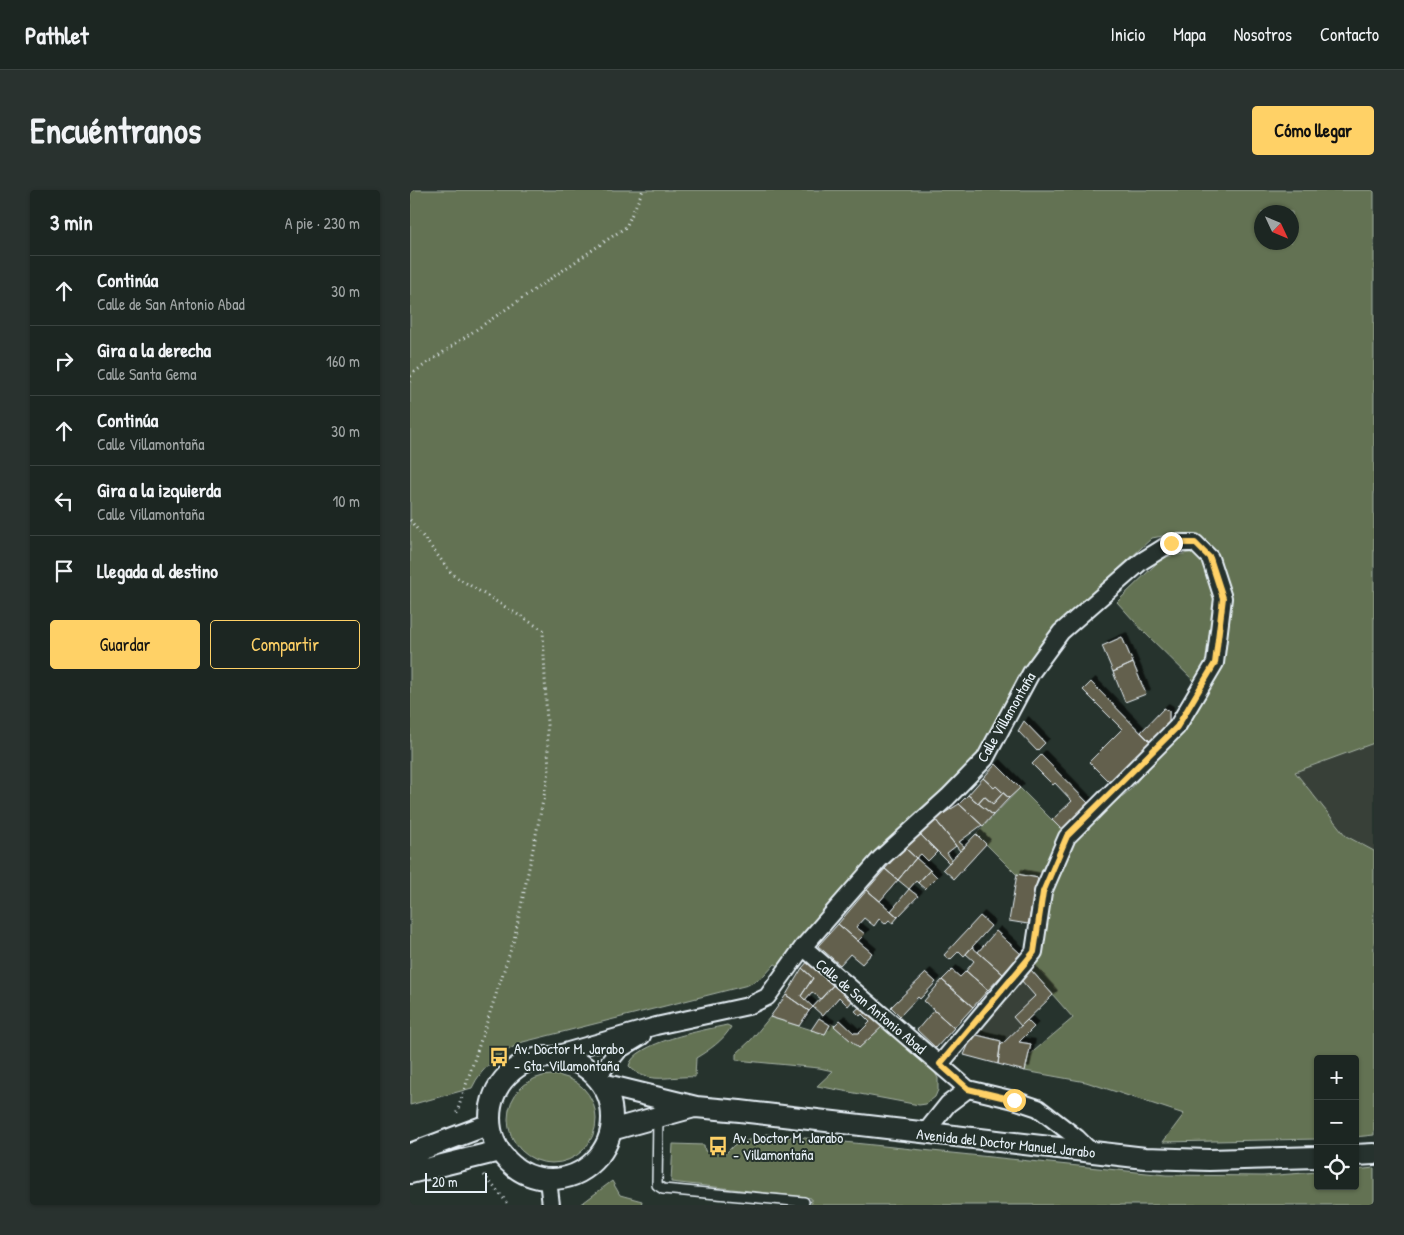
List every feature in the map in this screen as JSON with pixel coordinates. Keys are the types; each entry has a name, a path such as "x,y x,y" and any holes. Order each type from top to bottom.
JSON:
{"street":[{"name":"Calle Villamontaña","path":"547,1057 656,1026 748,1006 767,997 803,948 880,859 948,798 985,759 1031,672 1061,632 1142,561 1171,543 1195,543 1210,558 1223,598 1215,663 1177,727 1067,836 1043,892 1034,952 940,1064"},
{"name":"Calle de San Antonio Abad","path":"803,948 968,1089 1038,1108 1077,1138 1091,1152"},
{"name":"Calle Villamontaña","path":"599,1080 619,1050 656,1026"},
{"path":"547,1057 565,1058 582,1065 599,1080 609,1098 612,1114 611,1130 604,1150 589,1166 570,1177 548,1180 529,1176 512,1166 499,1151 493,1138 490,1110 500,1084 509,1073 527,1062 547,1057"},
{"name":"Avenida del Doctor Manuel Jarabo","path":"599,1080 696,1107 1145,1158 1209,1160 1314,1157"},
{"path":"924,1134 948,1104 968,1089"},
{"name":"Avenida del Doctor Manuel Jarabo","path":"611,1130 696,1107"},
{"path":"410,1154 490,1124"},
{"path":"410,1173 499,1151"},
{"path":"1359,1155 1374,1154"},
{"path":"548,1180 549,1202 551,1205"}],"lane":[{"path":"658,1116 657,1185 663,1189 804,1202"}],"path":[{"path":"410,382 410,374 626,226 643,190"},
{"path":"410,520 453,575 543,630 550,772 514,940 448,1140"},
{"path":"475,1176 483,1175 509,1205"}],"shaded area":[{"path":"1374,743 1374,851 1346,836 1295,772"},
{"path":"1031,970 1053,995 1000,1046 998,1064 964,1055 973,1034"}],"green space":[{"path":"410,190 1374,190 1374,743 1295,772 1346,836 1374,851 1374,1135 1359,1137 1359,1055 1314,1055 1314,1139 1163,1142 1184,1114 1086,1082 1025,1071 1028,1056 1073,1018 1031,970 1042,933 1055,874 1066,851 1082,829 1130,790 1174,736 1221,661 1210,549 1193,534 1173,534 1152,538 1067,616 991,741 969,766 912,816 852,878 801,936 779,966 775,964 764,976 748,985 523,1042 493,1060 481,1073 472,1088 410,1105"},
{"path":"1196,552 1213,571 1220,595 1213,657 1197,684 1144,632 1117,602 1163,557"},
{"path":"1020,788 1062,830 1038,878 1016,874 976,834"},
{"path":"770,1017 825,1034 831,1023 859,1048 884,1025 932,1068 938,1078 938,1090 935,1097 926,1104 919,1105 817,1086 833,1071 736,1060 736,1054 751,1040"},
{"path":"727,1025 731,1027 724,1037 696,1058 695,1077 652,1078 636,1072 629,1066 634,1058 643,1050 656,1044 672,1038"},
{"path":"552,1075 569,1079 583,1088 592,1102 596,1119 592,1136 583,1150 569,1159 552,1163 535,1159 521,1150 512,1136 508,1119 512,1102 521,1088 535,1079"},
{"path":"766,1134 1166,1175 1263,1176 1314,1172 1314,1190 1359,1190 1359,1170 1374,1168 1374,1205 811,1205 811,1198 671,1182 673,1144 704,1145 705,1151 726,1153 734,1145"},
{"path":"612,1181 620,1195 642,1201 641,1205 580,1205"}],"building":[{"path":"1122,637 1133,663 1113,672 1102,646"},
{"path":"1133,663 1146,694 1125,702 1113,672"},
{"path":"1091,682 1151,743 1110,783 1089,762 1122,729 1083,690"},
{"path":"1164,708 1169,711 1169,725 1152,743 1141,732"},
{"path":"1024,721 1045,743 1037,751 1018,731"},
{"path":"1041,755 1089,804 1062,830 1052,820 1072,801 1055,783 1053,785 1032,764"},
{"path":"996,764 1020,788 1009,798 996,786 994,788 983,778"},
{"path":"983,778 1003,793 993,804 984,796 978,803 968,795"},
{"path":"1003,793 1009,798 993,815 978,803 984,796 993,804"},
{"path":"968,795 993,815 983,826 959,804"},
{"path":"959,804 982,825 959,842 965,847 960,851 935,819"},
{"path":"935,819 956,846 947,853 952,860 949,863 919,833"},
{"path":"919,833 937,852 928,861 921,854 916,858 904,847"},
{"path":"976,834 986,844 954,879 943,869"},
{"path":"904,847 916,858 898,880 885,869"},
{"path":"916,858 930,870 918,883 916,881 909,889 898,880"},
{"path":"885,869 898,880 880,901 867,890"},
{"path":"930,870 937,877 925,889 918,883"},
{"path":"1017,874 1038,878 1028,924 1009,921"},
{"path":"909,889 918,896 898,917 891,911"},
{"path":"867,890 898,917 893,923 889,920 885,924 879,919 874,926 864,918 856,927 865,934 858,941 838,924"},
{"path":"980,916 991,926 964,956 959,951 950,960 944,955"},
{"path":"838,924 872,953 862,964 850,954 840,965 818,946"},
{"path":"996,931 1021,954 1003,974 978,952"},
{"path":"972,947 1003,974 988,990 966,971 974,961 966,954"},
{"path":"810,959 836,982 821,999 812,992 805,1000 801,996 813,978 802,968"},
{"path":"802,968 813,978 801,996 813,1007 809,1011 786,995"},
{"path":"952,970 960,977 966,971 988,990 973,1007 942,980"},
{"path":"1031,970 1053,995 1021,1026 1013,1017 1035,996 1021,980"},
{"path":"926,973 936,982 900,1016 891,1007"},
{"path":"942,980 973,1007 954,1028 924,1001"},
{"path":"836,982 855,998 848,1006 839,997 823,1016 813,1007"},
{"path":"786,995 809,1011 799,1026 770,1017"},
{"path":"862,1005 884,1025 859,1048 834,1026 840,1020 854,1033 859,1033 870,1022 862,1014 860,1016 855,1011"},
{"path":"934,1010 954,1028 936,1048 917,1030"},
{"path":"819,1018 830,1025 825,1034 811,1030"},
{"path":"1027,1020 1034,1027 1019,1042 1031,1044 1025,1071 998,1064 1000,1046"},
{"path":"973,1034 1001,1041 998,1064 964,1055"}],"place":[{"name":"Av. Doctor M. Jarabo - Gta. Villamontaña","path":"499,1057"},
{"name":"Av. Doctor M. Jarabo - Villamontaña","path":"718,1146"}],"route":[{"path":"1014,1100 968,1089 940,1064 1034,952 1043,892 1067,836 1177,727 1215,663 1223,598 1210,558 1195,543 1171,543"}]}
